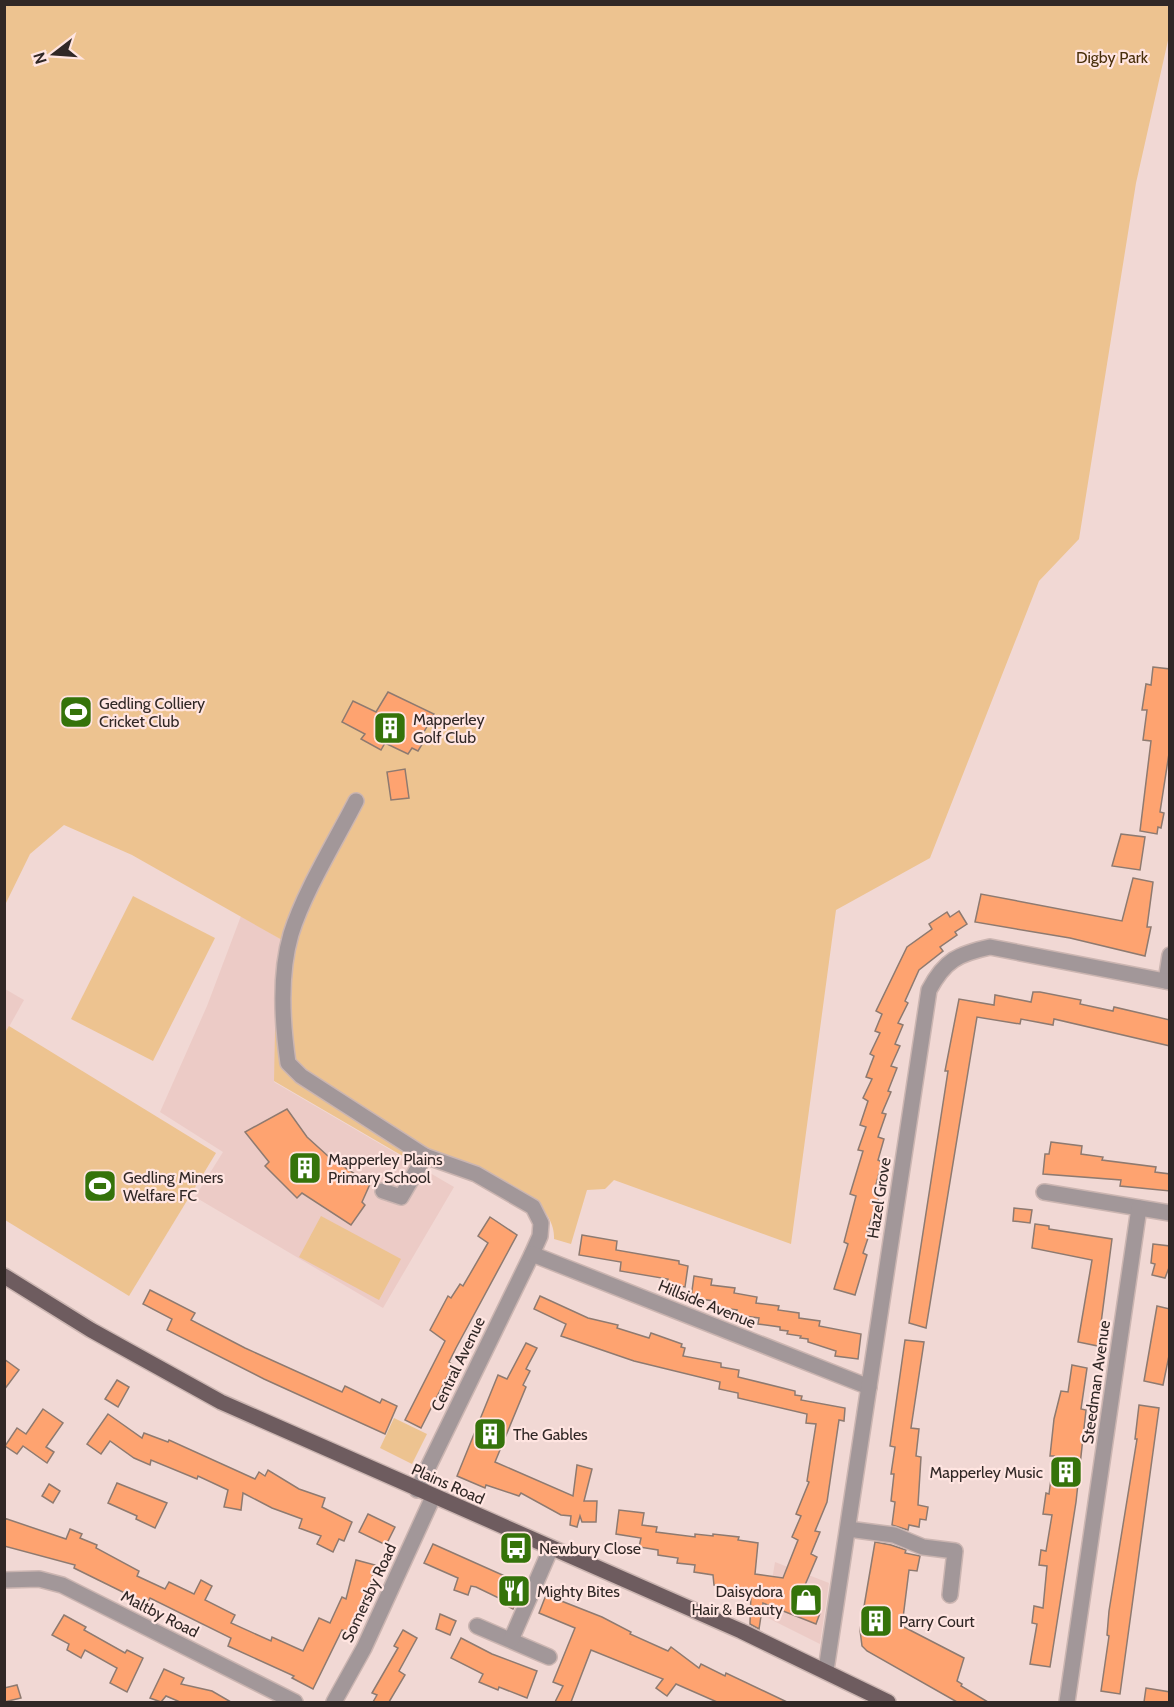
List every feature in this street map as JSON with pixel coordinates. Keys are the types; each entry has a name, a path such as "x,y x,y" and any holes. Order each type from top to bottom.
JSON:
{"main road":[{"name":"Plains Road","path":"4,1276 186,1384 417,1490 826,1670 880,1700"}],"street":[{"name":"Central Avenue","path":"356,801 291,934 285,964 283,1005 288,1063 302,1076 425,1156 476,1174 533,1207 541,1223 540,1236 532,1254 417,1490"},
{"name":"Hazel Grove","path":"826,1670 929,990 939,972 951,960 970,951 990,947 1168,981"},
{"path":"1168,981 1170,955"},
{"path":"383,1191 401,1197 425,1156"},
{"path":"1044,1192 1170,1213"},
{"name":"Steedman Avenue","path":"1067,1702 1139,1208"},
{"name":"Hillside Avenue","path":"532,1254 869,1388"},
{"name":"Somersby Road","path":"333,1702 369,1638 433,1497"},
{"path":"848,1529 894,1535 923,1547 955,1551 950,1595"},
{"path":"510,1640 550,1548"},
{"name":"Maltby Road","path":"4,1580 39,1579 62,1585 295,1702"},
{"path":"477,1626 549,1657"}],"shaded area":[{"path":"241,916 282,940 274,1082 454,1187 383,1308 195,1197 223,1152 160,1112 207,1006"},
{"path":"5,989 24,1000 5,1034"},
{"path":"775,1562 829,1583 820,1644 766,1617"}],"green space":[{"name":"Digby Park","path":"5,5 1169,5 1169,36 1136,183 1079,539 1039,581 930,858 836,910 791,1244 614,1180 605,1189 587,1190 571,1244 554,1239 550,1221 539,1205 521,1190 499,1178 414,1144 406,1158 274,1081 276,980 282,940 132,855 64,825 30,854 5,905"},
{"path":"133,896 215,938 153,1061 71,1019"},
{"name":"Gedling Miners Welfare FC","path":"9,1026 216,1153 129,1296 5,1220 4,1034"},
{"path":"321,1216 401,1259 379,1300 299,1257"},
{"path":"394,1418 427,1434 412,1464 380,1448"}],"building":[{"path":"1153,667 1170,669 1170,747 1160,812 1164,813 1161,828 1158,827 1157,834 1140,831 1151,741 1143,740 1147,710 1142,710 1146,684 1151,685"},
{"name":"Mapperley Golf Club","path":"388,692 434,714 420,739 424,741 418,751 412,748 408,754 385,743 381,750 361,739 365,734 342,722 353,701 376,712"},
{"path":"405,769 409,798 391,800 387,772"},
{"path":"1121,834 1145,837 1140,870 1112,866"},
{"path":"1133,878 1153,882 1147,927 1151,927 1145,956 1070,938 975,922 981,894 1122,921"},
{"path":"959,911 967,924 955,932 957,935 940,947 943,951 919,970 905,1001 908,1003 898,1023 903,1025 895,1044 900,1046 891,1066 897,1068 888,1091 891,1092 882,1113 886,1114 878,1137 884,1139 878,1160 882,1162 874,1192 880,1194 867,1231 870,1232 863,1253 867,1255 855,1295 834,1289 848,1244 844,1242 856,1196 850,1194 863,1151 858,1150 866,1127 860,1125 868,1101 863,1098 872,1079 866,1077 874,1056 870,1054 880,1033 875,1031 882,1014 876,1011 907,947 932,929 929,924 947,912 950,917"},
{"path":"1033,992 1081,1000 1080,1004 1113,1011 1114,1007 1170,1020 1170,1046 1054,1019 1053,1025 1021,1019 1020,1024 977,1017 926,1328 909,1323 948,1071 945,1071 959,999 994,1005 995,995 1031,1002"},
{"name":"Mapperley Plains Primary School","path":"287,1109 307,1137 329,1157 370,1184 362,1202 365,1205 351,1225 302,1193 297,1198 265,1166 269,1162 245,1132"},
{"path":"1051,1142 1082,1146 1081,1154 1103,1157 1102,1160 1156,1167 1155,1172 1170,1174 1170,1191 1120,1186 1121,1180 1043,1174 1045,1154 1049,1154"},
{"path":"1014,1208 1032,1210 1030,1223 1013,1221"},
{"path":"490,1217 517,1235 449,1362 453,1365 421,1428 405,1420 445,1341 430,1330 448,1296 451,1298 460,1284 463,1286 488,1243 478,1236"},
{"path":"1035,1224 1049,1226 1049,1229 1112,1239 1098,1346 1078,1342 1092,1260 1032,1248"},
{"path":"582,1235 617,1241 616,1250 679,1261 679,1264 688,1266 685,1287 667,1284 668,1279 620,1271 621,1262 579,1255"},
{"path":"1153,1244 1170,1246 1170,1265 1165,1278 1152,1275 1155,1264 1151,1263"},
{"path":"694,1276 712,1279 711,1285 735,1288 734,1293 757,1297 756,1303 779,1306 778,1310 799,1313 799,1318 820,1321 819,1326 861,1334 858,1359 835,1356 836,1351 808,1342 808,1339 800,1338 801,1336 787,1334 788,1331 780,1330 780,1327 758,1324 759,1318 736,1315 737,1310 714,1307 715,1301 691,1298"},
{"path":"150,1290 195,1313 191,1320 245,1348 342,1392 345,1386 380,1403 382,1399 397,1406 385,1434 264,1379 167,1330 172,1319 143,1304"},
{"path":"540,1296 588,1318 618,1325 617,1328 649,1338 651,1333 682,1344 681,1347 685,1348 683,1356 721,1363 721,1367 739,1370 738,1377 795,1391 795,1395 802,1396 801,1400 845,1408 844,1421 839,1420 827,1502 815,1531 820,1532 811,1554 817,1557 805,1585 820,1591 812,1610 820,1613 816,1624 763,1603 759,1629 750,1624 751,1592 714,1585 713,1575 694,1572 695,1565 677,1563 678,1558 658,1555 658,1550 639,1547 641,1538 616,1534 619,1510 644,1513 642,1525 657,1527 656,1532 695,1537 695,1534 713,1536 713,1534 739,1537 738,1540 758,1543 755,1574 783,1578 798,1540 792,1537 801,1516 796,1514 809,1482 807,1481 816,1424 806,1423 807,1414 738,1398 738,1393 719,1389 720,1382 634,1361 561,1336 566,1324 534,1309"},
{"path":"1157,1306 1170,1309 1170,1351 1163,1385 1144,1381"},
{"path":"905,1340 924,1342 911,1428 919,1429 916,1456 921,1457 918,1505 928,1507 926,1520 920,1519 919,1527 909,1525 908,1530 892,1525 895,1502 891,1501 894,1474 891,1474 895,1447 890,1446"},
{"path":"526,1343 537,1348 526,1369 530,1371 523,1385 526,1387 495,1462 573,1496 577,1465 592,1469 584,1501 597,1501 596,1522 582,1522 580,1516 577,1527 570,1525 571,1516 561,1515 521,1493 519,1496 486,1485 485,1488 457,1476 498,1375 507,1379"},
{"path":"4,1359 19,1370 4,1390"},
{"path":"1072,1365 1087,1368 1081,1409 1086,1410 1076,1502 1050,1667 1030,1664 1037,1624 1032,1623 1034,1606 1043,1608 1047,1566 1039,1565 1041,1550 1046,1551 1052,1515 1043,1514 1046,1493 1049,1494 1054,1456 1050,1456 1054,1419 1061,1391 1068,1392"},
{"path":"117,1380 129,1387 118,1407 105,1399"},
{"path":"1139,1405 1159,1408 1120,1694 1101,1691 1109,1636 1107,1635 1109,1611 1137,1439 1135,1439"},
{"path":"43,1409 63,1423 46,1447 54,1452 47,1463 23,1446 17,1454 5,1446 17,1428 26,1434"},
{"path":"108,1414 142,1438 144,1433 168,1442 169,1440 255,1479 259,1472 265,1476 268,1470 299,1489 325,1498 322,1507 352,1522 344,1541 339,1539 333,1552 317,1544 321,1536 299,1528 302,1519 272,1508 243,1493 241,1510 224,1507 228,1490 198,1476 197,1479 151,1460 150,1465 134,1458 110,1441 101,1454 87,1444"},
{"path":"117,1483 167,1503 155,1528 136,1519 137,1516 108,1503"},
{"path":"49,1484 60,1491 53,1503 42,1496"},
{"path":"368,1514 395,1527 386,1545 359,1532"},
{"path":"4,1518 66,1539 70,1529 82,1534 80,1538 97,1545 96,1548 139,1571 137,1576 165,1589 169,1582 194,1594 201,1580 212,1586 205,1600 235,1615 231,1623 271,1641 272,1637 303,1651 319,1618 330,1623 342,1597 346,1599 356,1560 375,1565 368,1594 348,1632 342,1630 313,1689 292,1678 294,1676 228,1646 231,1638 150,1598 147,1604 74,1568 75,1565 4,1546"},
{"name":"Parry Court","path":"875,1542 891,1545 906,1550 905,1553 920,1556 917,1571 909,1570 902,1626 964,1658 957,1681 962,1684 961,1686 988,1702 957,1702 862,1646 860,1630"},
{"path":"433,1544 518,1582 515,1586 522,1590 513,1609 501,1603 503,1600 476,1587 471,1586 468,1595 454,1590 458,1578 424,1563"},
{"path":"546,1595 602,1617 631,1632 630,1634 668,1651 671,1647 699,1668 701,1664 725,1676 726,1673 787,1702 717,1702 676,1684 667,1696 656,1688 663,1679 591,1650 571,1702 555,1702 563,1686 553,1682 575,1628 539,1613"},
{"path":"440,1614 456,1621 450,1635 436,1629"},
{"path":"64,1615 86,1627 84,1630 125,1653 127,1650 143,1658 127,1692 110,1683 117,1668 85,1650 81,1658 67,1650 69,1644 52,1635"},
{"path":"403,1630 417,1638 399,1671 405,1675 389,1702 373,1702 377,1695 372,1693 398,1648 394,1646"},
{"path":"461,1638 492,1654 537,1671 527,1698 479,1682 483,1674 451,1658"},
{"path":"164,1669 184,1678 181,1684 212,1691 231,1702 180,1702 166,1696 161,1702 150,1698"},
{"path":"17,1685 21,1698 4,1702 4,1688"},
{"path":"1146,1688 1170,1692 1170,1702 1144,1702"}],"place":[{"name":"Gedling Colliery Cricket Club","path":"76,712"},
{"name":"Mapperley Golf Club","path":"390,728"},
{"name":"Mapperley Plains Primary School","path":"305,1168"},
{"name":"Gedling Miners Welfare FC","path":"100,1186"},
{"name":"The Gables","path":"490,1434"},
{"name":"Mapperley Music","path":"1066,1472"},
{"name":"Newbury Close","path":"516,1548"},
{"name":"Mighty Bites","path":"514,1591"},
{"name":"Daisydora Hair & Beauty","path":"806,1600"},
{"name":"Parry Court","path":"876,1621"}]}
